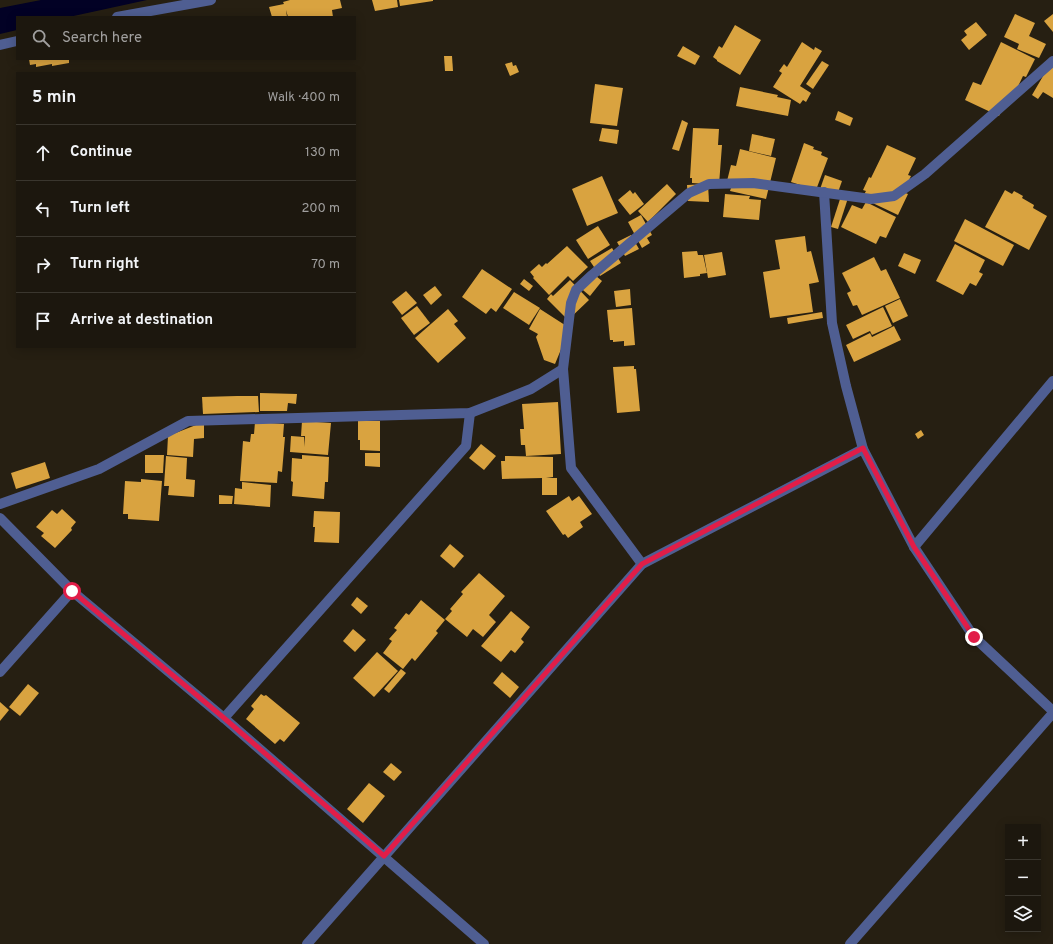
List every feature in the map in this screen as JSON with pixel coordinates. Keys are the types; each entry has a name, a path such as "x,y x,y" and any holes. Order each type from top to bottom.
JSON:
{"street":[{"path":"123,16 211,0"},
{"path":"0,45 16,41"},
{"path":"642,564 571,468 563,369 572,303 576,290 603,264 689,194 709,184 753,183 870,199 894,196 925,174 1053,61"},
{"path":"824,192 832,323 846,386 863,448 914,547 974,637 1053,712 850,944"},
{"path":"0,504 99,469 188,421 470,413 531,389 563,369"},
{"path":"914,547 1053,381"},
{"path":"224,718 466,446 470,413"},
{"path":"307,944 642,564 863,448"},
{"path":"0,518 72,591 224,718 484,944"},
{"path":"0,672 72,591"}],"water":[{"path":"41,0 147,0 74,16 16,16 16,30 0,34 0,8"}],"building":[{"path":"290,0 340,0 342,8 332,10 333,16 288,16 286,10 287,16 272,16 269,7 284,4 283,2"},
{"path":"372,0 397,0 398,7 375,11"},
{"path":"399,0 433,0 433,1 400,6"},
{"path":"1015,14 1035,23 1029,36 1046,44 1039,58 1017,49 1019,44 1004,37"},
{"path":"1053,14 1053,32 1044,21"},
{"path":"976,22 987,35 969,50 961,40 967,35 964,31"},
{"path":"735,25 761,40 740,75 713,57 719,46 722,48"},
{"path":"802,42 814,50 815,47 822,51 800,86 811,93 806,102 803,100 800,104 773,87 782,73 779,71 784,64 787,67"},
{"path":"1001,42 1035,59 1026,77 1023,76 1009,105 1005,103 999,116 965,100 973,82 981,85"},
{"path":"683,46 700,56 695,65 677,56"},
{"path":"444,56 452,56 453,71 445,71"},
{"path":"1053,59 1053,98 1043,92 1038,99 1032,95"},
{"path":"29,60 69,60 69,63 52,66 52,64 36,67 36,64 30,65"},
{"path":"822,61 829,65 813,89 806,84"},
{"path":"512,62 513,66 516,65 519,72 510,76 505,64"},
{"path":"595,84 623,88 617,126 590,123"},
{"path":"740,87 778,95 777,97 791,100 788,116 736,106"},
{"path":"838,111 853,118 850,126 835,120"},
{"path":"682,120 688,123 679,151 672,149"},
{"path":"602,128 619,130 617,144 599,141"},
{"path":"693,128 719,129 718,145 722,145 719,185 692,183 692,178 690,178"},
{"path":"752,134 775,139 771,156 749,151"},
{"path":"804,143 814,147 813,149 822,152 821,155 828,158 816,190 791,182"},
{"path":"887,145 916,158 908,175 911,176 903,192 908,194 898,215 862,198 866,191 863,190 869,177 871,178"},
{"path":"740,149 776,158 766,199 730,191 733,182 727,181 731,165 736,166"},
{"path":"825,175 842,181 836,198 819,192"},
{"path":"602,176 618,213 587,226 572,189"},
{"path":"667,184 676,194 648,222 638,211"},
{"path":"708,184 709,202 688,201 687,185"},
{"path":"630,190 633,194 635,192 644,204 630,215 618,200"},
{"path":"1005,190 1012,194 1014,191 1023,196 1022,198 1034,205 1033,208 1047,216 1029,250 985,227"},
{"path":"725,194 750,196 749,199 761,200 759,220 723,217"},
{"path":"841,196 848,198 838,229 831,227"},
{"path":"866,202 896,217 886,238 880,236 876,244 841,227 852,205 862,209"},
{"path":"641,215 652,235 647,238 650,243 642,248 628,222"},
{"path":"965,219 1014,245 1003,266 954,241"},
{"path":"598,226 610,245 588,259 576,240"},
{"path":"631,235 639,249 625,256 617,242"},
{"path":"805,236 807,252 811,251 819,282 809,284 813,312 770,318 763,272 780,269 775,240"},
{"path":"955,244 985,260 979,272 983,274 976,286 970,283 963,295 936,281"},
{"path":"567,246 588,267 573,281 568,276 549,295 533,278 534,277 530,272 539,264 542,267 546,263 547,264"},
{"path":"612,248 621,263 600,276 590,261"},
{"path":"697,251 698,255 703,255 707,273 700,274 700,276 684,278 682,252"},
{"path":"722,252 726,275 708,278 704,255"},
{"path":"904,253 921,260 915,274 898,266"},
{"path":"874,257 881,271 886,269 900,298 862,315 857,305 853,306 847,293 851,291 842,273"},
{"path":"482,269 512,289 496,312 491,308 486,314 462,297"},
{"path":"590,271 602,281 590,296 577,285"},
{"path":"524,279 533,286 529,291 520,284"},
{"path":"570,280 589,300 568,320 547,299 551,294 553,296"},
{"path":"435,286 442,295 431,305 423,295"},
{"path":"630,289 631,305 616,307 614,291"},
{"path":"406,291 417,303 402,315 392,302"},
{"path":"514,292 540,308 529,325 503,308"},
{"path":"900,299 908,316 893,323 885,306"},
{"path":"417,306 430,323 414,335 401,318"},
{"path":"883,307 892,326 872,335 870,331 853,339 846,325"},
{"path":"632,308 635,345 624,346 624,341 613,342 613,340 610,340 607,310"},
{"path":"448,309 458,321 454,324 466,338 438,363 415,338"},
{"path":"540,309 568,327 569,330 555,364 544,360 536,337 538,334 529,329"},
{"path":"822,312 823,318 788,324 787,318"},
{"path":"894,326 901,340 854,362 846,345 870,333 872,337"},
{"path":"634,366 634,369 636,369 640,411 617,413 613,367"},
{"path":"260,393 297,394 296,404 288,403 287,411 260,411"},
{"path":"258,396 259,412 203,414 202,397"},
{"path":"558,402 561,454 526,456 525,445 521,445 520,429 524,429 522,404"},
{"path":"302,421 331,423 328,455 290,452 291,436 304,437 304,447 305,436 301,436"},
{"path":"358,421 380,421 380,451 360,450 360,440 358,440"},
{"path":"255,422 284,424 283,437 285,437 282,472 278,471 277,483 240,481 243,441 250,442 251,434 254,434"},
{"path":"196,425 204,425 204,438 194,439 193,457 167,455 168,436"},
{"path":"921,430 924,435 918,439 915,434"},
{"path":"481,444 496,456 484,470 469,458"},
{"path":"365,453 380,453 380,467 365,466"},
{"path":"145,455 164,455 163,473 145,473"},
{"path":"302,455 329,457 328,482 325,482 324,499 292,496 292,458 302,459"},
{"path":"166,456 187,458 186,479 195,480 194,497 168,495 169,486 164,486"},
{"path":"505,456 553,457 553,477 546,478 557,478 557,495 542,495 542,478 502,479 501,461 505,461"},
{"path":"45,462 50,478 16,489 11,473"},
{"path":"141,479 162,481 159,521 128,519 128,514 123,514 125,481 141,482"},
{"path":"242,482 271,485 270,507 234,504 235,488 242,489"},
{"path":"219,495 233,496 232,504 219,504"},
{"path":"569,496 572,501 579,496 592,514 580,522 583,527 568,538 565,534 563,535 546,511"},
{"path":"62,509 76,522 71,528 72,530 55,548 41,536 44,533 36,527 52,510 57,514"},
{"path":"314,511 340,512 339,543 314,542"},
{"path":"450,544 464,556 454,568 440,556"},
{"path":"479,573 505,596 489,615 496,622 483,637 473,629 467,637 445,619 452,611 450,609 463,594 461,592"},
{"path":"357,597 368,606 361,614 351,605"},
{"path":"421,600 445,620 436,631 438,633 415,661 412,658 403,669 383,653 392,641 389,639 397,630 394,628 406,613 409,615"},
{"path":"511,611 530,627 521,639 524,642 515,653 511,650 501,662 481,646"},
{"path":"353,629 366,640 355,652 343,641"},
{"path":"377,652 398,671 374,697 353,678"},
{"path":"401,669 406,673 389,693 384,689"},
{"path":"502,672 519,687 510,698 493,683"},
{"path":"28,684 39,693 20,716 9,707"},
{"path":"261,694 264,696 266,695 300,723 284,742 280,739 275,744 246,719 254,709 251,706"},
{"path":"0,702 9,710 0,721"},
{"path":"391,763 402,772 394,781 383,772"},
{"path":"369,783 385,796 363,823 347,809"}],"route":[{"path":"72,591 224,718 384,856 642,564 863,448 914,547 974,637"}]}
